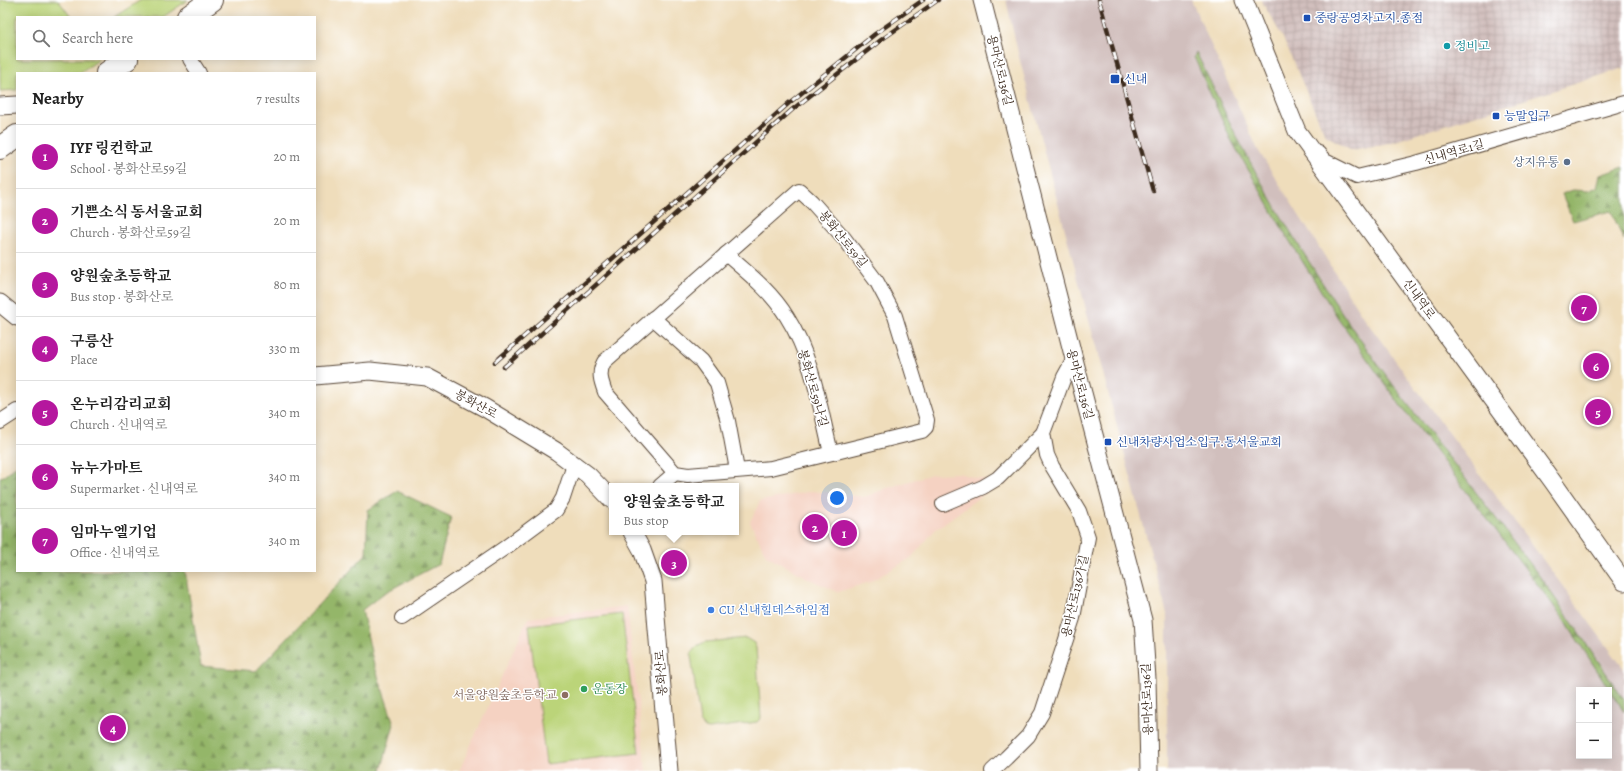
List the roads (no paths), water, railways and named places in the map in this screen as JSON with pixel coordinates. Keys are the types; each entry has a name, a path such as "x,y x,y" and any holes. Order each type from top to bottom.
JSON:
{"main road":[{"path":"189,16 212,0"},
{"path":"108,72 126,60"},
{"path":"0,148 16,137"}],"street":[{"name":"용마산로136길","path":"982,0 1143,620 1147,679 1150,771"},
{"name":"신내역로","path":"1244,0 1297,131 1553,482 1624,582"},
{"path":"191,60 198,72"},
{"name":"신내역로1길","path":"1297,131 1325,161 1357,177 1416,163 1624,103"},
{"path":"0,106 16,105"},
{"name":"봉화산로59길","path":"799,190 812,202 844,238 878,282 895,316 926,420 926,427 922,431 771,468 688,475 675,473 605,392 601,381 600,369 604,362 726,254 799,190"},
{"name":"봉화산로59나길","path":"726,254 765,289 787,317 804,351 817,392 831,453"},
{"path":"0,303 16,315"},
{"path":"653,318 701,360 717,383 728,421 737,470"},
{"path":"943,504 983,487 998,478 1043,433 1064,377 1074,359"},
{"name":"봉화산로","path":"316,376 370,371 427,378 485,408 556,451 588,475 609,497"},
{"path":"0,422 16,412"},
{"name":"용마산로136가길","path":"992,771 1028,736 1042,713 1073,618 1088,537 1079,511 1047,455 1043,433"},
{"path":"402,618 506,547 556,510 560,504 574,465"},
{"path":"663,483 675,473"},
{"name":"봉화산로","path":"634,535 642,550 653,581 669,771"}],"railway":[{"path":"495,362 789,103 875,34 923,0"},
{"path":"504,367 793,109 881,40 938,0"},
{"path":"1099,0 1153,191"}],"place":[{"name":"중랑공영차고지.종점","path":"1307,18"},
{"name":"정비고","path":"1447,46"},
{"name":"신내","path":"1115,79"},
{"name":"능말입구","path":"1496,116"},
{"name":"상지유통","path":"1567,162"},
{"name":"임마누엘기업","path":"1584,308"},
{"name":"뉴누가마트","path":"1596,366"},
{"name":"온누리감리교회","path":"1598,412"},
{"name":"신내차량사업소입구.동서울교회","path":"1108,442"},
{"name":"기쁜소식 동서울교회","path":"815,527"},
{"name":"IYF 링컨학교","path":"844,533"},
{"name":"양원숲초등학교","path":"674,563"},
{"name":"CU 신내힐데스하임점","path":"711,610"},
{"name":"운동장","path":"584,689"},
{"name":"서울양원숲초등학교","path":"565,695"},
{"name":"구릉산","path":"113,728"}]}
